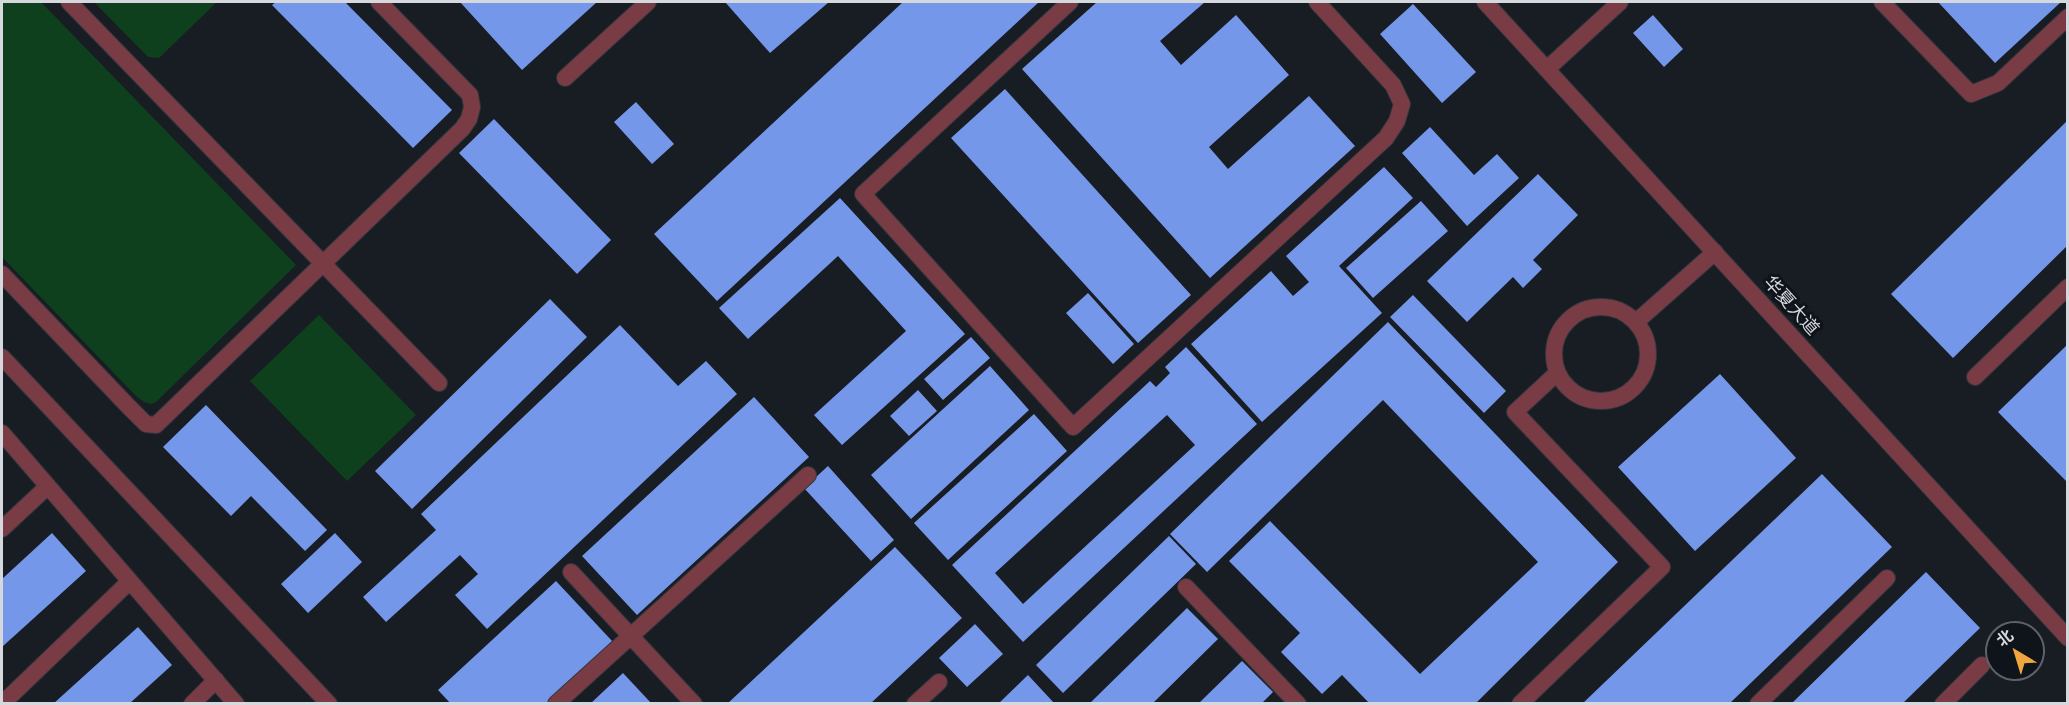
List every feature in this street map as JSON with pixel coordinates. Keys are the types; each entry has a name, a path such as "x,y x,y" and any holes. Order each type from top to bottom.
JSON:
{"street":[{"path":"69,2 439,383"},
{"path":"2,274 147,424 152,426 163,420 462,129 469,119 472,107 470,95 379,2"},
{"path":"565,78 648,2"},
{"path":"1070,2 863,194 1073,427 1386,138 1397,121 1402,104 1393,85 1317,2"},
{"name":"华夏大道","path":"1485,2 2067,638"},
{"path":"1547,69 1620,2"},
{"path":"1882,2 1971,94 1998,83 2067,17"},
{"path":"1636,322 1715,252"},
{"path":"1975,377 2067,287"},
{"path":"1596,307 1611,308 1625,313 1636,322 1645,336 1648,352 1646,368 1638,383 1626,394 1610,400 1594,400 1578,395 1565,385 1557,373 1553,358 1560,330 1569,318 1582,310 1596,307"},
{"path":"2,357 329,704"},
{"path":"1520,704 1662,567 1515,412 1557,373"},
{"path":"2,433 236,704"},
{"path":"556,704 808,475"},
{"path":"2,529 48,486"},
{"path":"571,572 694,704"},
{"path":"1758,704 1887,578"},
{"path":"2,704 130,581"},
{"path":"1186,588 1298,704"},
{"path":"1943,704 1982,665"},
{"path":"192,704 216,680"},
{"path":"915,704 939,682"}],"green space":[{"path":"2,2 41,2 296,265 156,402 151,404 136,396 2,257"},
{"path":"94,2 217,2 159,58 148,57"},
{"path":"319,315 416,415 347,481 250,381"}],"building":[{"path":"276,2 345,2 452,110 413,148 272,5"},
{"path":"460,2 597,2 522,70"},
{"path":"725,2 829,2 770,53"},
{"path":"903,2 1039,2 717,301 654,234"},
{"path":"1097,2 1205,2 1160,41 1181,65 1236,15 1289,75 1209,147 1228,169 1309,96 1355,146 1210,278 1022,69"},
{"path":"1938,2 2061,2 1995,63"},
{"path":"1413,4 1476,72 1442,103 1380,34"},
{"path":"1653,15 1683,49 1664,67 1633,33"},
{"path":"1005,89 1191,295 1138,343 951,138"},
{"path":"636,102 674,144 652,164 614,122"},
{"path":"494,119 611,240 577,274 459,153"},
{"path":"2068,120 2068,245 1953,358 1891,294"},
{"path":"1430,127 1474,175 1497,154 1519,178 1467,226 1402,153"},
{"path":"1384,167 1413,198 1339,266 1382,313 1262,422 1191,344 1271,271 1293,296 1309,282 1286,256"},
{"path":"1538,174 1578,215 1533,260 1542,269 1523,288 1513,277 1467,322 1427,281"},
{"path":"840,198 965,334 842,445 814,415 906,331 838,256 748,339 719,308"},
{"path":"1421,201 1448,231 1373,298 1346,268"},
{"path":"1088,293 1134,344 1113,364 1066,313"},
{"path":"1413,295 1506,391 1484,413 1390,317"},
{"path":"550,299 587,337 412,509 375,471"},
{"path":"1388,322 1618,562 1475,704 1370,704 1342,675 1322,694 1281,652 1300,633 1229,561 1270,521 1420,674 1538,562 1383,400 1207,572 1170,534"},
{"path":"620,325 678,386 706,361 737,394 487,629 455,595 478,574 460,555 386,622 363,597 436,530 421,514"},
{"path":"971,337 990,358 943,400 924,379"},
{"path":"2068,344 2068,483 1998,412"},
{"path":"1186,347 1257,424 1023,642 952,565 1150,381 1156,387 1170,373 1165,367","holes":["1167,415 1195,445 1023,604 995,573"]},
{"path":"990,366 1029,410 911,519 871,475"},
{"path":"1720,374 1796,458 1695,551 1618,467"},
{"path":"918,390 937,411 909,436 890,416"},
{"path":"754,397 809,457 637,615 582,556"},
{"path":"206,405 327,530 305,551 251,496 231,516 163,447"},
{"path":"1034,414 1067,451 948,560 914,523"},
{"path":"828,466 894,540 871,561 804,488"},
{"path":"1822,474 1892,547 1729,704 1582,704"},
{"path":"52,533 86,571 2,647 2,579"},
{"path":"335,533 362,562 308,613 281,584"},
{"path":"1169,536 1196,564 1063,693 1036,665"},
{"path":"895,547 962,618 870,704 727,704"},
{"path":"1926,572 1980,628 1902,704 1791,704"},
{"path":"556,581 613,642 546,704 451,704 438,690"},
{"path":"1187,608 1218,639 1152,704 1089,704"},
{"path":"975,624 1003,654 967,687 939,658"},
{"path":"138,627 172,665 129,704 53,704"},
{"path":"1242,661 1273,692 1261,704 1198,704"},
{"path":"623,673 652,704 590,704"},
{"path":"1028,675 1055,704 998,704"}]}
